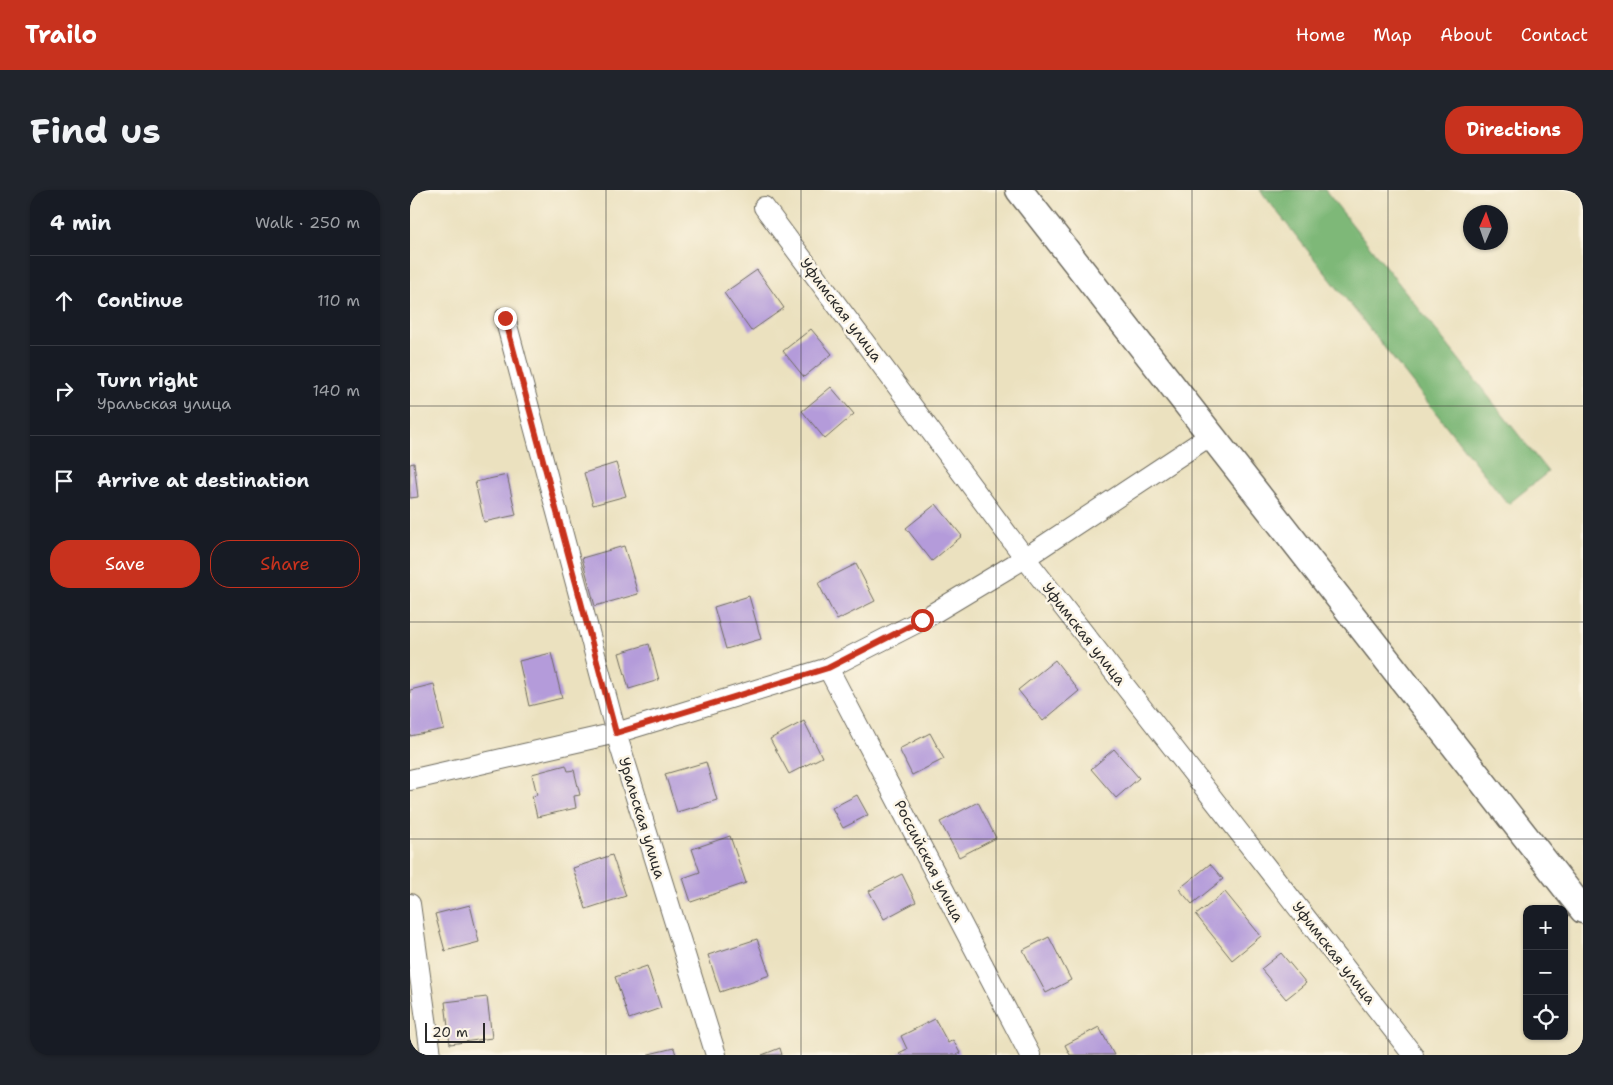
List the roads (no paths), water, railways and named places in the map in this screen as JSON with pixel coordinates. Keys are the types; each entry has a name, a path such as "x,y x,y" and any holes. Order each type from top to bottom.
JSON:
{"main road":[{"path":"1019,190 1583,910"}],"street":[{"name":"Уфимская улица","path":"764,207 1025,558 1413,1055"},
{"name":"Уральская улица","path":"505,318 616,733 716,1055"},
{"path":"410,780 616,733 828,668 922,620 1025,558 1211,435"},
{"name":"Российская улица","path":"828,668 1030,1055"},
{"path":"410,904 431,1055"}]}
